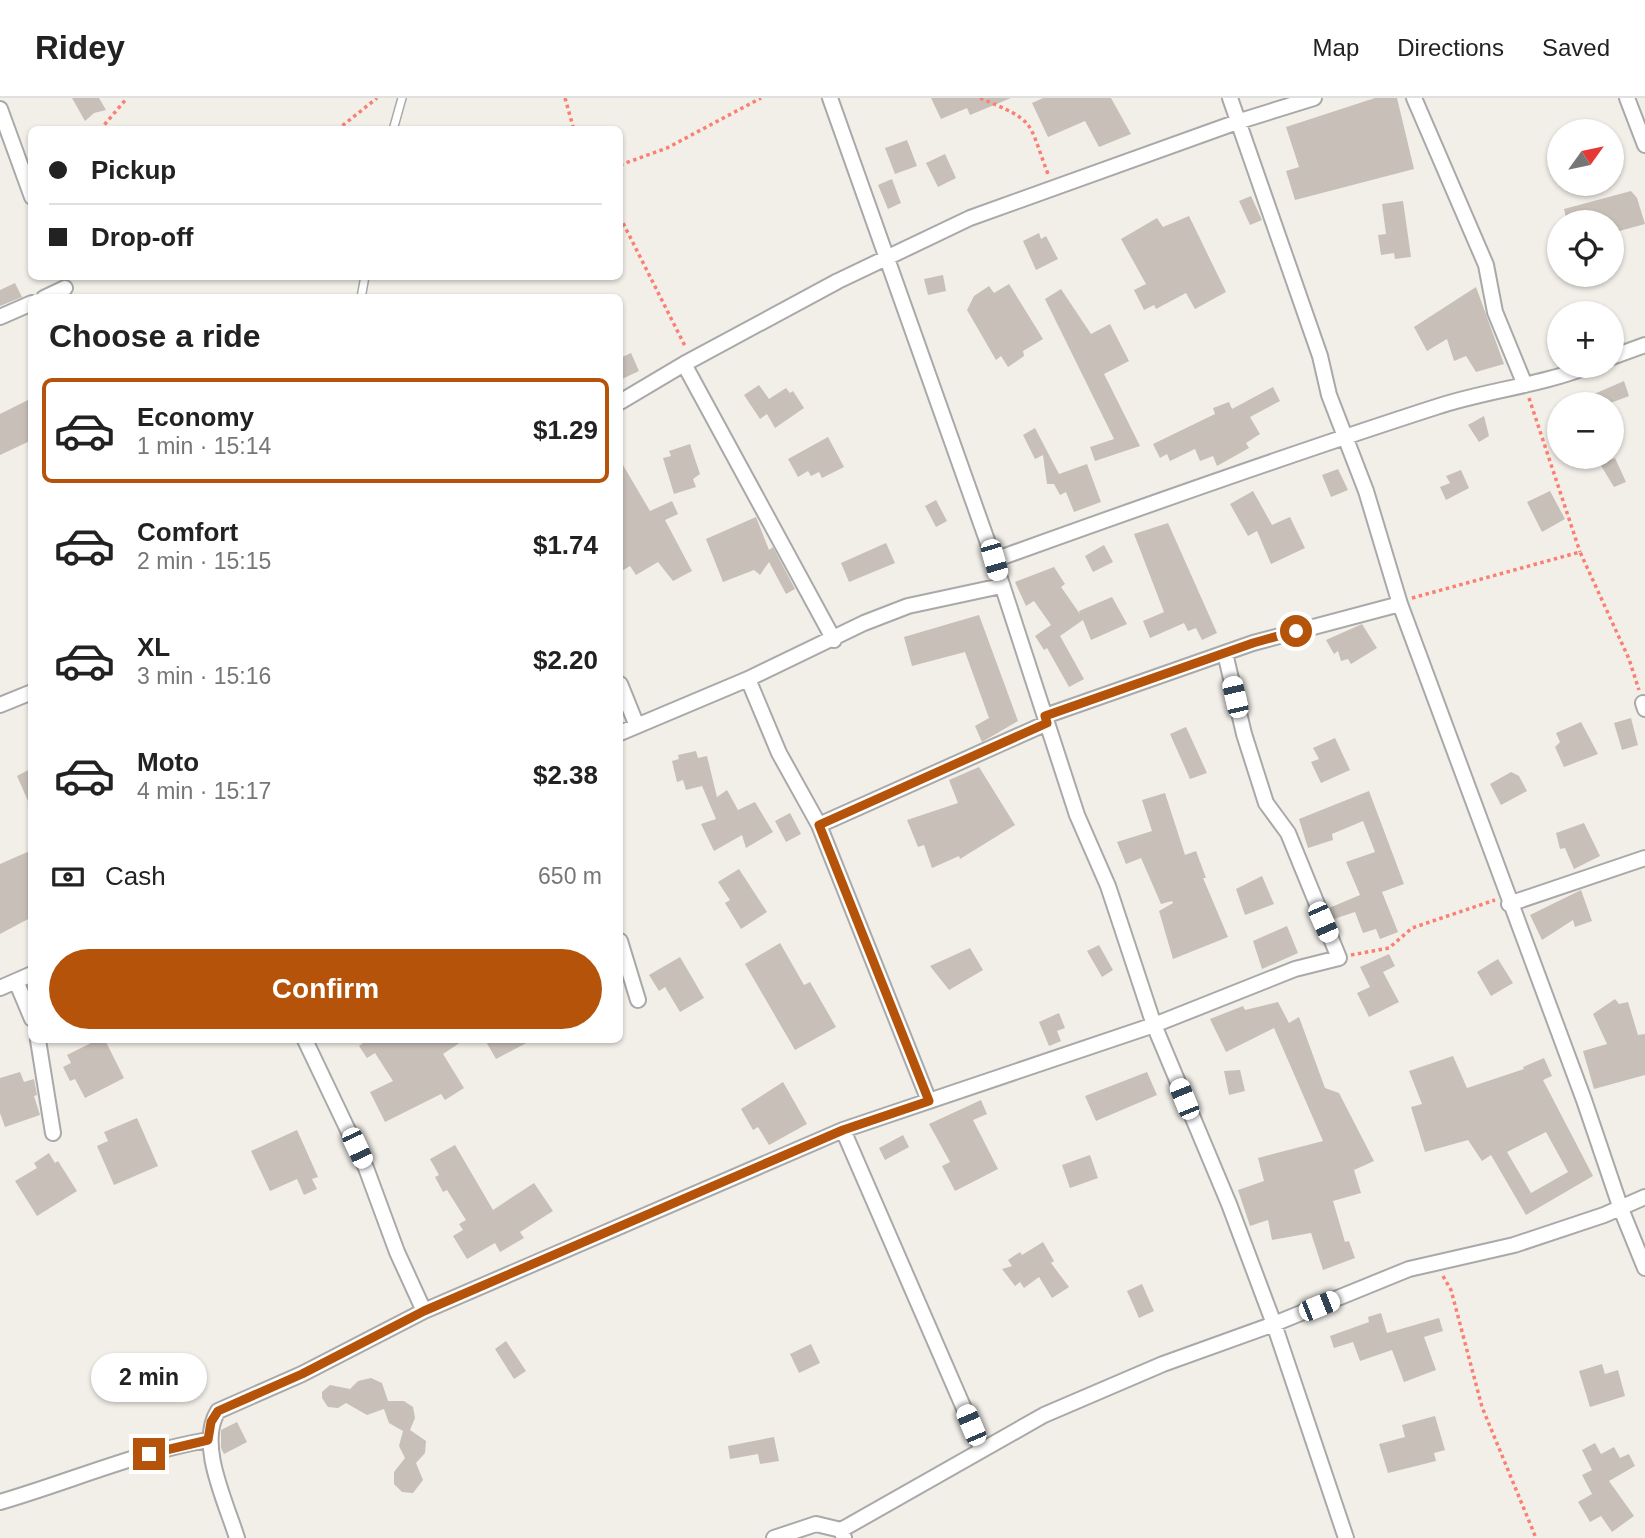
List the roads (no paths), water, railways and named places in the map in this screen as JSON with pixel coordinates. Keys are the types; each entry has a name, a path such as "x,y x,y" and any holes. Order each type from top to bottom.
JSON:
{"street":[{"path":"830,98 994,560 1077,815 1124,929 1154,1025 1229,1204 1274,1324 1346,1538"},
{"path":"1230,98 1320,356 1329,395 1346,436 1400,602 1584,1100 1620,1209 1645,1268"},
{"path":"623,400 688,362 886,257 970,218 1240,121 1314,98"},
{"path":"1414,98 1486,265 1495,312 1525,386"},
{"path":"1627,98 1645,145"},
{"path":"0,110 28,186"},
{"path":"0,317 28,305"},
{"path":"1624,353 1645,345"},
{"path":"688,362 834,640"},
{"path":"994,560 1346,436 1475,394 1559,378"},
{"path":"623,732 748,679 834,640 864,623 908,606 1001,586"},
{"path":"819,825 1046,720 1253,643 1400,602"},
{"path":"237,1538 208,1440 211,1422 218,1411 302,1374 424,1311 843,1130 1154,1025 1295,969 1339,958 1288,833 1266,803 1244,734 1225,653"},
{"path":"748,679 779,753 819,825 929,1101"},
{"path":"623,691 637,726"},
{"path":"0,705 28,694"},
{"path":"1508,900 1645,859"},
{"path":"623,950 638,1000"},
{"path":"28,975 5,983 28,1014"},
{"path":"38,1043 53,1133"},
{"path":"306,1043 366,1168 397,1252 424,1311"},
{"path":"843,1130 982,1450"},
{"path":"774,1538 817,1524 842,1534 982,1450 1068,1405 1163,1364 1274,1324 1409,1269 1479,1255 1620,1209 1645,1196"},
{"path":"0,1502 62,1485 171,1446 208,1440"}],"lane":[{"path":"394,126 402,98"}]}
